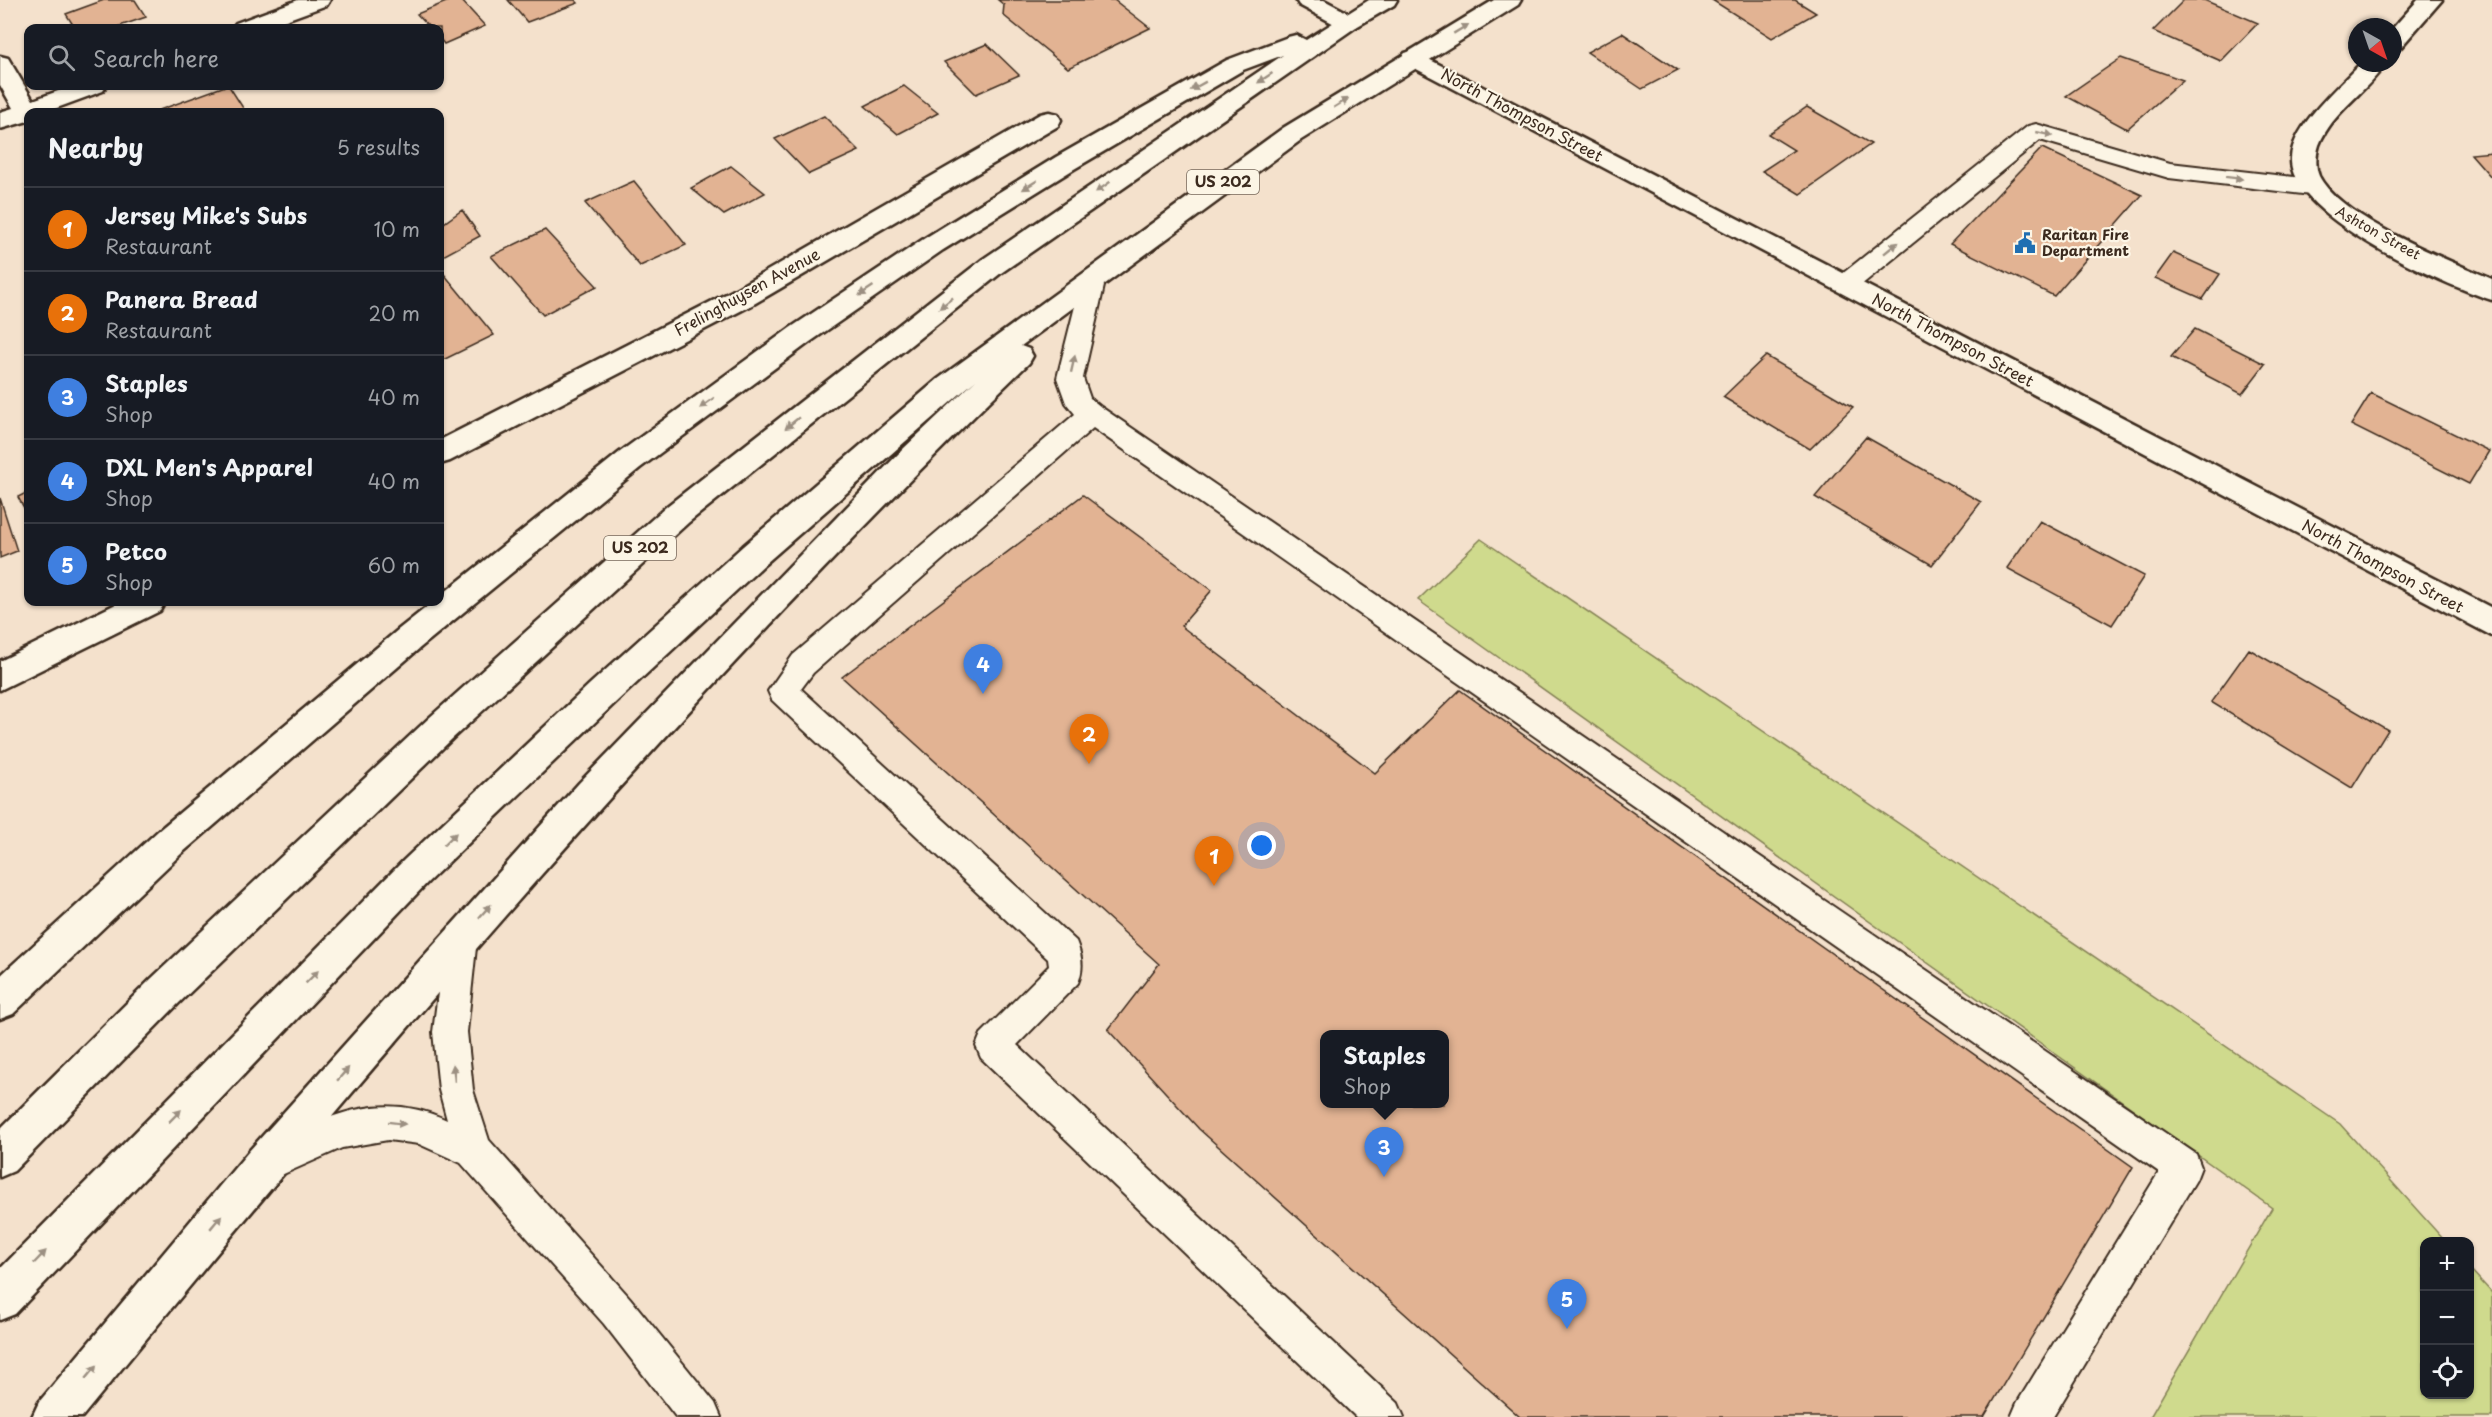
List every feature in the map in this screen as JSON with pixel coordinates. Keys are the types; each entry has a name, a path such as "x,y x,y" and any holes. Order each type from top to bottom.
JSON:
{"main road":[{"path":"255,24 319,0"},
{"path":"1307,0 1348,22"},
{"name":"US 202","path":"0,1157 165,991 415,753 678,514 992,266 1104,187 1348,22 1386,0"},
{"name":"US 202","path":"0,1299 149,1143 416,871 602,694 754,555 948,387 1156,231 1292,134 1510,0"},
{"path":"2402,32 2430,0"},
{"path":"0,1001 170,842 410,638 630,460 800,335 934,244 1158,108 1235,65 1348,22"},
{"name":"North Thompson Street","path":"1413,58 2492,623"},
{"path":"0,63 26,108"},
{"path":"2310,187 2303,158 2308,143 2317,126 2366,72"},
{"path":"38,108 84,90"},
{"path":"0,121 24,113"},
{"name":"Frelinghuysen Avenue","path":"444,451 742,298 1049,120"},
{"name":"Ashton Street","path":"2310,187 2324,201 2361,227 2492,290"},
{"path":"54,1417 263,1165 461,938 591,794 913,457 1092,286 1156,231"},
{"path":"0,676 141,606"}],"lane":[{"path":"1846,284 2036,131 2169,170 2310,187"},
{"path":"1092,286 1070,378 1079,403 1092,414 2183,1167 2031,1417"},
{"path":"1092,414 803,664 783,691 1064,951 1066,972 993,1046 1384,1417"},
{"path":"461,938 450,1032 456,1090 474,1150"},
{"path":"263,1165 340,1131 388,1122 421,1126 474,1150 617,1311 700,1417"}],"green space":[{"path":"1481,539 2340,1124 2441,1237 2420,1237 2420,1399 2474,1399 2474,1273 2492,1293 2492,1417 2150,1417 2272,1208 1418,600"}],"building":[{"path":"104,0 135,0 146,17 126,24 72,24 66,14"},
{"path":"451,0 461,0 485,26 444,44 444,24 426,24 417,14"},
{"path":"508,0 575,0 578,3 527,22"},
{"path":"998,0 1114,0 1150,28 1068,68 1003,15 1004,5"},
{"path":"1712,0 1795,0 1816,13 1772,38"},
{"path":"2184,0 2204,0 2258,23 2221,61 2153,31"},
{"path":"1622,33 1678,70 1642,89 1587,52"},
{"path":"987,44 1019,75 976,94 944,62"},
{"path":"2121,58 2183,80 2127,129 2066,96"},
{"path":"904,86 938,113 898,134 865,106"},
{"path":"214,90 232,90 243,108 165,108"},
{"path":"1807,107 1871,144 1800,194 1762,171 1794,150 1768,134"},
{"path":"824,116 859,151 809,174 775,139"},
{"path":"2042,148 2142,195 2054,296 1950,244"},
{"path":"2492,152 2492,178 2471,154"},
{"path":"731,166 765,193 724,215 691,188"},
{"path":"634,181 686,245 640,266 585,203"},
{"path":"462,210 480,236 444,255 444,223"},
{"path":"545,230 597,286 543,315 491,256"},
{"path":"2173,253 2220,274 2203,299 2155,278"},
{"path":"444,274 494,335 444,360"},
{"path":"2195,329 2265,364 2242,394 2171,357"},
{"path":"1766,356 1853,407 1810,449 1723,397"},
{"path":"2371,393 2489,451 2469,484 2351,425"},
{"path":"1866,437 1981,502 1932,565 1815,497"},
{"path":"24,494 24,508 18,497"},
{"path":"1083,495 1212,590 1181,626 1375,773 1460,690 2133,1167 1984,1417 1520,1417 1199,1129 1108,1030 1159,964 842,677"},
{"path":"0,498 17,551 0,558"},
{"path":"2040,521 2144,576 2112,625 2007,568"},
{"path":"2249,649 2388,730 2352,788 2211,702"}],"place":[{"name":"Raritan Fire Department","path":"2025,243"},
{"name":"DXL Men's Apparel","path":"983,694"},
{"name":"Panera Bread","path":"1089,764"},
{"name":"Jersey Mike's Subs","path":"1214,886"},
{"name":"Staples","path":"1384,1177"},
{"name":"Petco","path":"1567,1329"}]}
